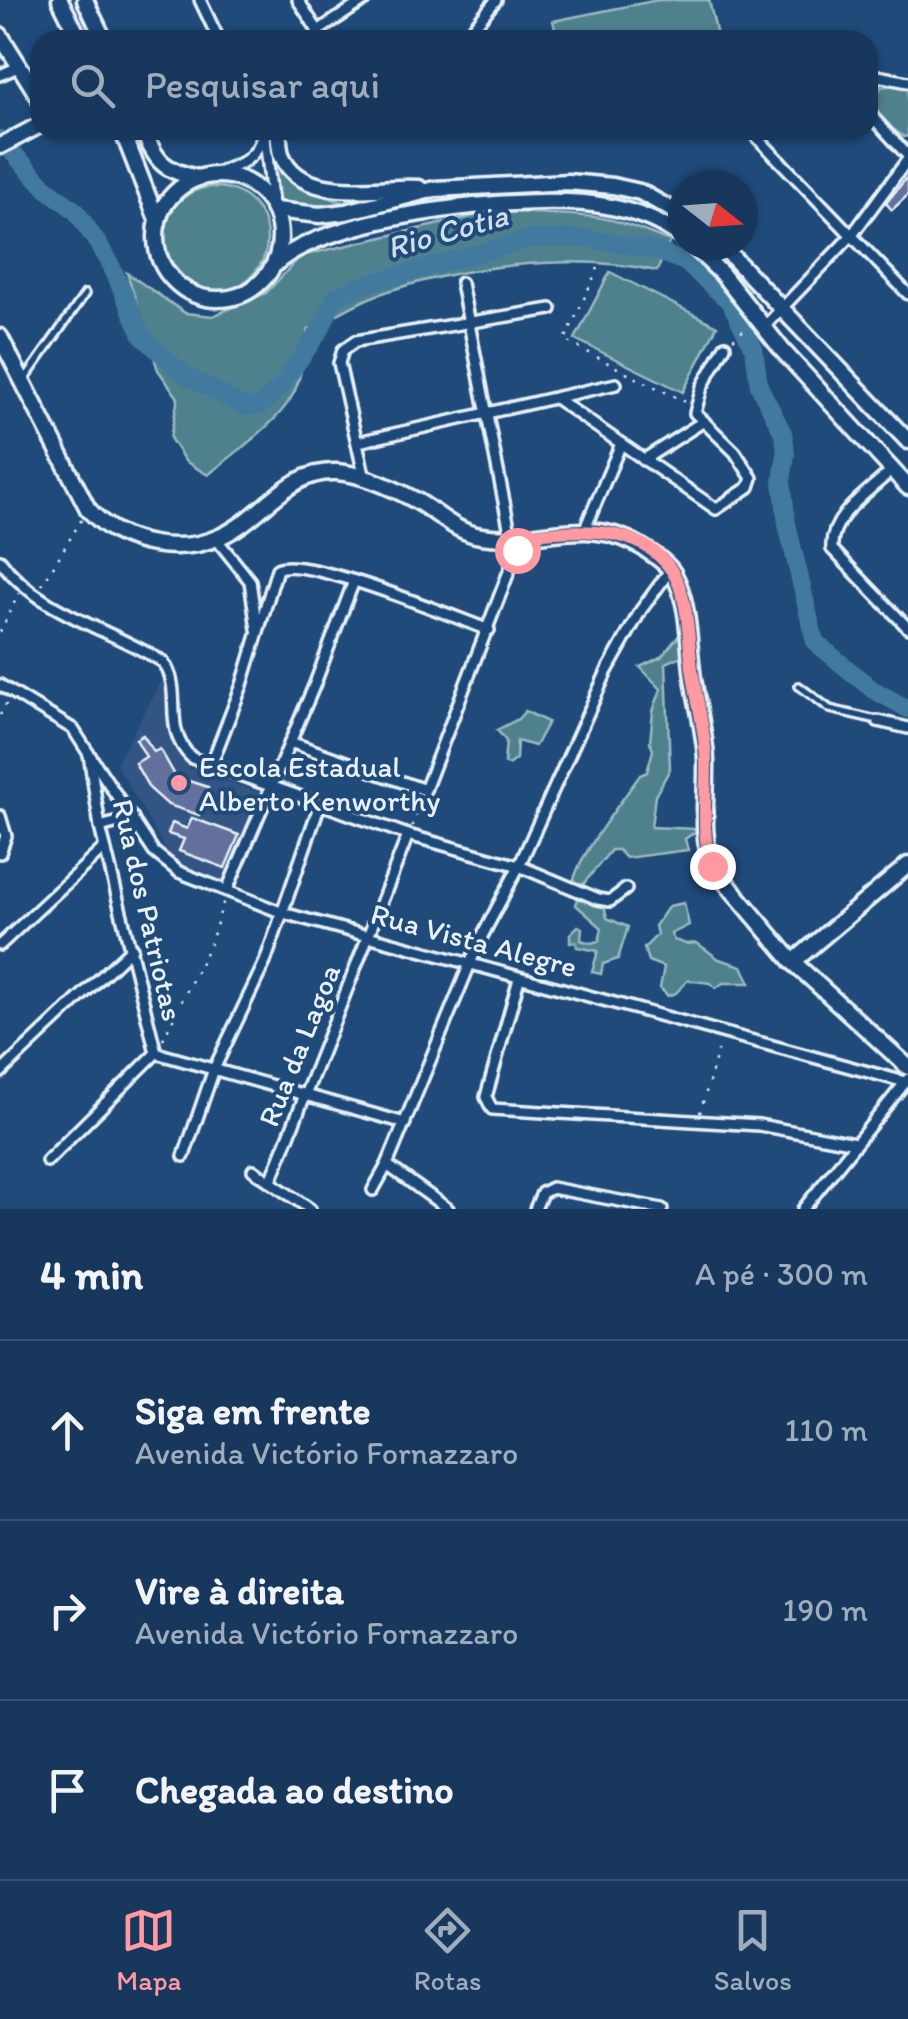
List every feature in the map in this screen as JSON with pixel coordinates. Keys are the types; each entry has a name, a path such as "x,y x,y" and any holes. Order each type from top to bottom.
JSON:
{"main road":[{"path":"60,0 75,30"},
{"path":"85,0 99,30"},
{"path":"0,34 30,84"},
{"path":"0,146 30,130"},
{"path":"126,140 158,222 158,252 163,266 182,288 210,299 240,296 264,278 286,252 302,244 344,231 497,204 606,206 647,218 668,230"},
{"path":"149,140 164,166 174,173 242,179 254,186 274,208 280,227 280,247 273,266"},
{"path":"280,140 282,154 306,180 324,186 360,190 435,189 568,182 640,192 668,208"},
{"path":"158,222 172,195 204,176"},
{"path":"274,208 305,215 346,212 435,189"},
{"path":"708,260 722,274 756,328 908,487"},
{"path":"735,260 908,441"},
{"path":"0,337 88,509 100,523 121,536 184,547 218,540 254,518 296,483 335,472 366,479 416,500 478,536 584,531 622,536 652,553 671,569 687,624 706,754 705,847 720,878 793,962 908,1067"},
{"path":"793,962 908,865"}],"street":[{"path":"200,0 214,30"},
{"path":"298,0 313,30"},
{"path":"324,30 365,0"},
{"path":"472,30 496,0"},
{"path":"0,75 18,67"},
{"path":"878,76 908,82"},
{"path":"756,328 783,310 852,236 908,158 878,124"},
{"path":"204,176 248,162 261,140"},
{"path":"265,140 274,208"},
{"path":"760,140 908,294"},
{"path":"290,742 425,790 489,630 517,536 486,412 461,283"},
{"path":"366,479 339,363 343,350 356,342 551,309"},
{"path":"558,400 712,509 748,487 752,478 746,465 695,413 702,387 725,346"},
{"path":"358,442 616,384"},
{"path":"642,460 704,421"},
{"path":"584,531 620,446"},
{"path":"892,470 836,524 830,544 908,628"},
{"path":"218,540 250,581 258,632"},
{"path":"0,560 22,587 36,596 162,662 172,683 177,740 192,758 408,836 519,866 604,901 626,889"},
{"path":"211,765 277,568 292,564 354,581 489,630"},
{"path":"373,1190 405,1123 490,917 519,866 613,659 641,610 671,569"},
{"path":"227,890 354,581"},
{"path":"0,686 72,729 89,754"},
{"path":"878,721 908,728"},
{"name":"Rua Vista Alegre","path":"89,754 154,852 169,867 283,913 906,1081"},
{"name":"Rua dos Patriotas","path":"89,754 100,827 156,1054 405,1123"},
{"path":"184,1156 214,1069 246,1006 283,913 320,804"},
{"path":"0,816 6,836 0,853"},
{"path":"100,827 133,818"},
{"name":"Rua da Lagoa","path":"271,1181 408,836"},
{"path":"0,945 105,846"},
{"path":"0,1073 132,948"},
{"path":"519,978 486,1097 488,1106 495,1110 804,1131 856,1143"},
{"path":"47,1161 156,1054"},
{"path":"803,1209 906,1081"},
{"path":"387,1165 448,1209"},
{"path":"254,1170 310,1209"},
{"path":"535,1209 542,1193 556,1188 662,1209"}],"lane":[{"path":"23,382 85,294"},
{"path":"799,686 830,709 878,721"}],"path":[{"path":"598,268 565,340 680,401 697,404"},
{"path":"737,335 756,328"},
{"path":"616,384 625,372"},
{"path":"36,596 88,509"},
{"path":"0,632 22,587"},
{"path":"0,715 12,692"},
{"path":"408,836 425,790"},
{"path":"156,1054 211,942 227,890"},
{"path":"698,1122 723,1032"}],"shaded area":[{"name":"Escola Estadual Alberto Kenworthy","path":"164,676 175,749 189,768 263,794 228,882 172,861 116,764"}],"green space":[{"path":"658,0 709,0 716,30 555,30 553,21"},
{"path":"881,87 908,87 908,136 880,120"},
{"path":"272,153 305,187 350,204 295,209 278,200"},
{"path":"215,187 235,191 252,202 263,219 267,239 263,259 252,276 235,287 215,291 195,287 178,276 167,259 163,239 167,219 178,202 195,191"},
{"path":"500,210 602,218 668,240 657,271 589,263 516,265 444,276 368,299 308,330 297,385 283,410 208,475 185,461 170,438 178,398 158,370 127,273 185,313 213,316 266,293 301,256"},
{"path":"610,272 717,326 683,392 575,339"},
{"path":"681,633 684,655 666,663 670,769 655,796 651,827 699,829 685,839 688,850 626,858 618,850 611,850 581,887 573,884 582,860 602,829 640,775 647,772 653,750 653,711 661,689 640,667 661,657"},
{"path":"525,711 548,722 535,746 517,741 516,759 508,765 504,763 506,741 497,730"},
{"path":"578,894 604,905 607,918 628,927 618,959 603,964 601,974 592,972 598,951 570,943 570,934 578,926 582,928 581,940 591,943 599,941 602,928 576,905"},
{"path":"684,903 689,925 671,934 674,940 697,943 719,959 742,966 750,983 723,983 716,988 710,983 688,980 668,996 660,988 664,967 648,961 644,948 657,935 655,926 669,906"}],"building":[{"path":"908,176 908,195 892,210 886,203"},
{"path":"143,735 154,752 160,749 176,777 208,787 199,815 168,805 149,788 135,763 146,757 136,739"},
{"path":"192,818 239,835 225,868 179,851 184,839 168,834 172,823 187,829"}],"waterway":[{"name":"Rio Cotia","path":"0,139 47,189 76,211 108,259 143,337 182,373 245,407 260,406 281,386 321,329 335,297 356,287 531,239 586,238 656,251 685,262 730,302 754,349 759,386 784,435 782,481 787,524 815,642 872,689 908,709"}],"place":[{"name":"Escola Estadual Alberto Kenworthy","path":"179,783"}],"route":[{"path":"517,550 523,535 607,532 637,544 671,569 687,624 706,754 705,847 712,866"}]}
